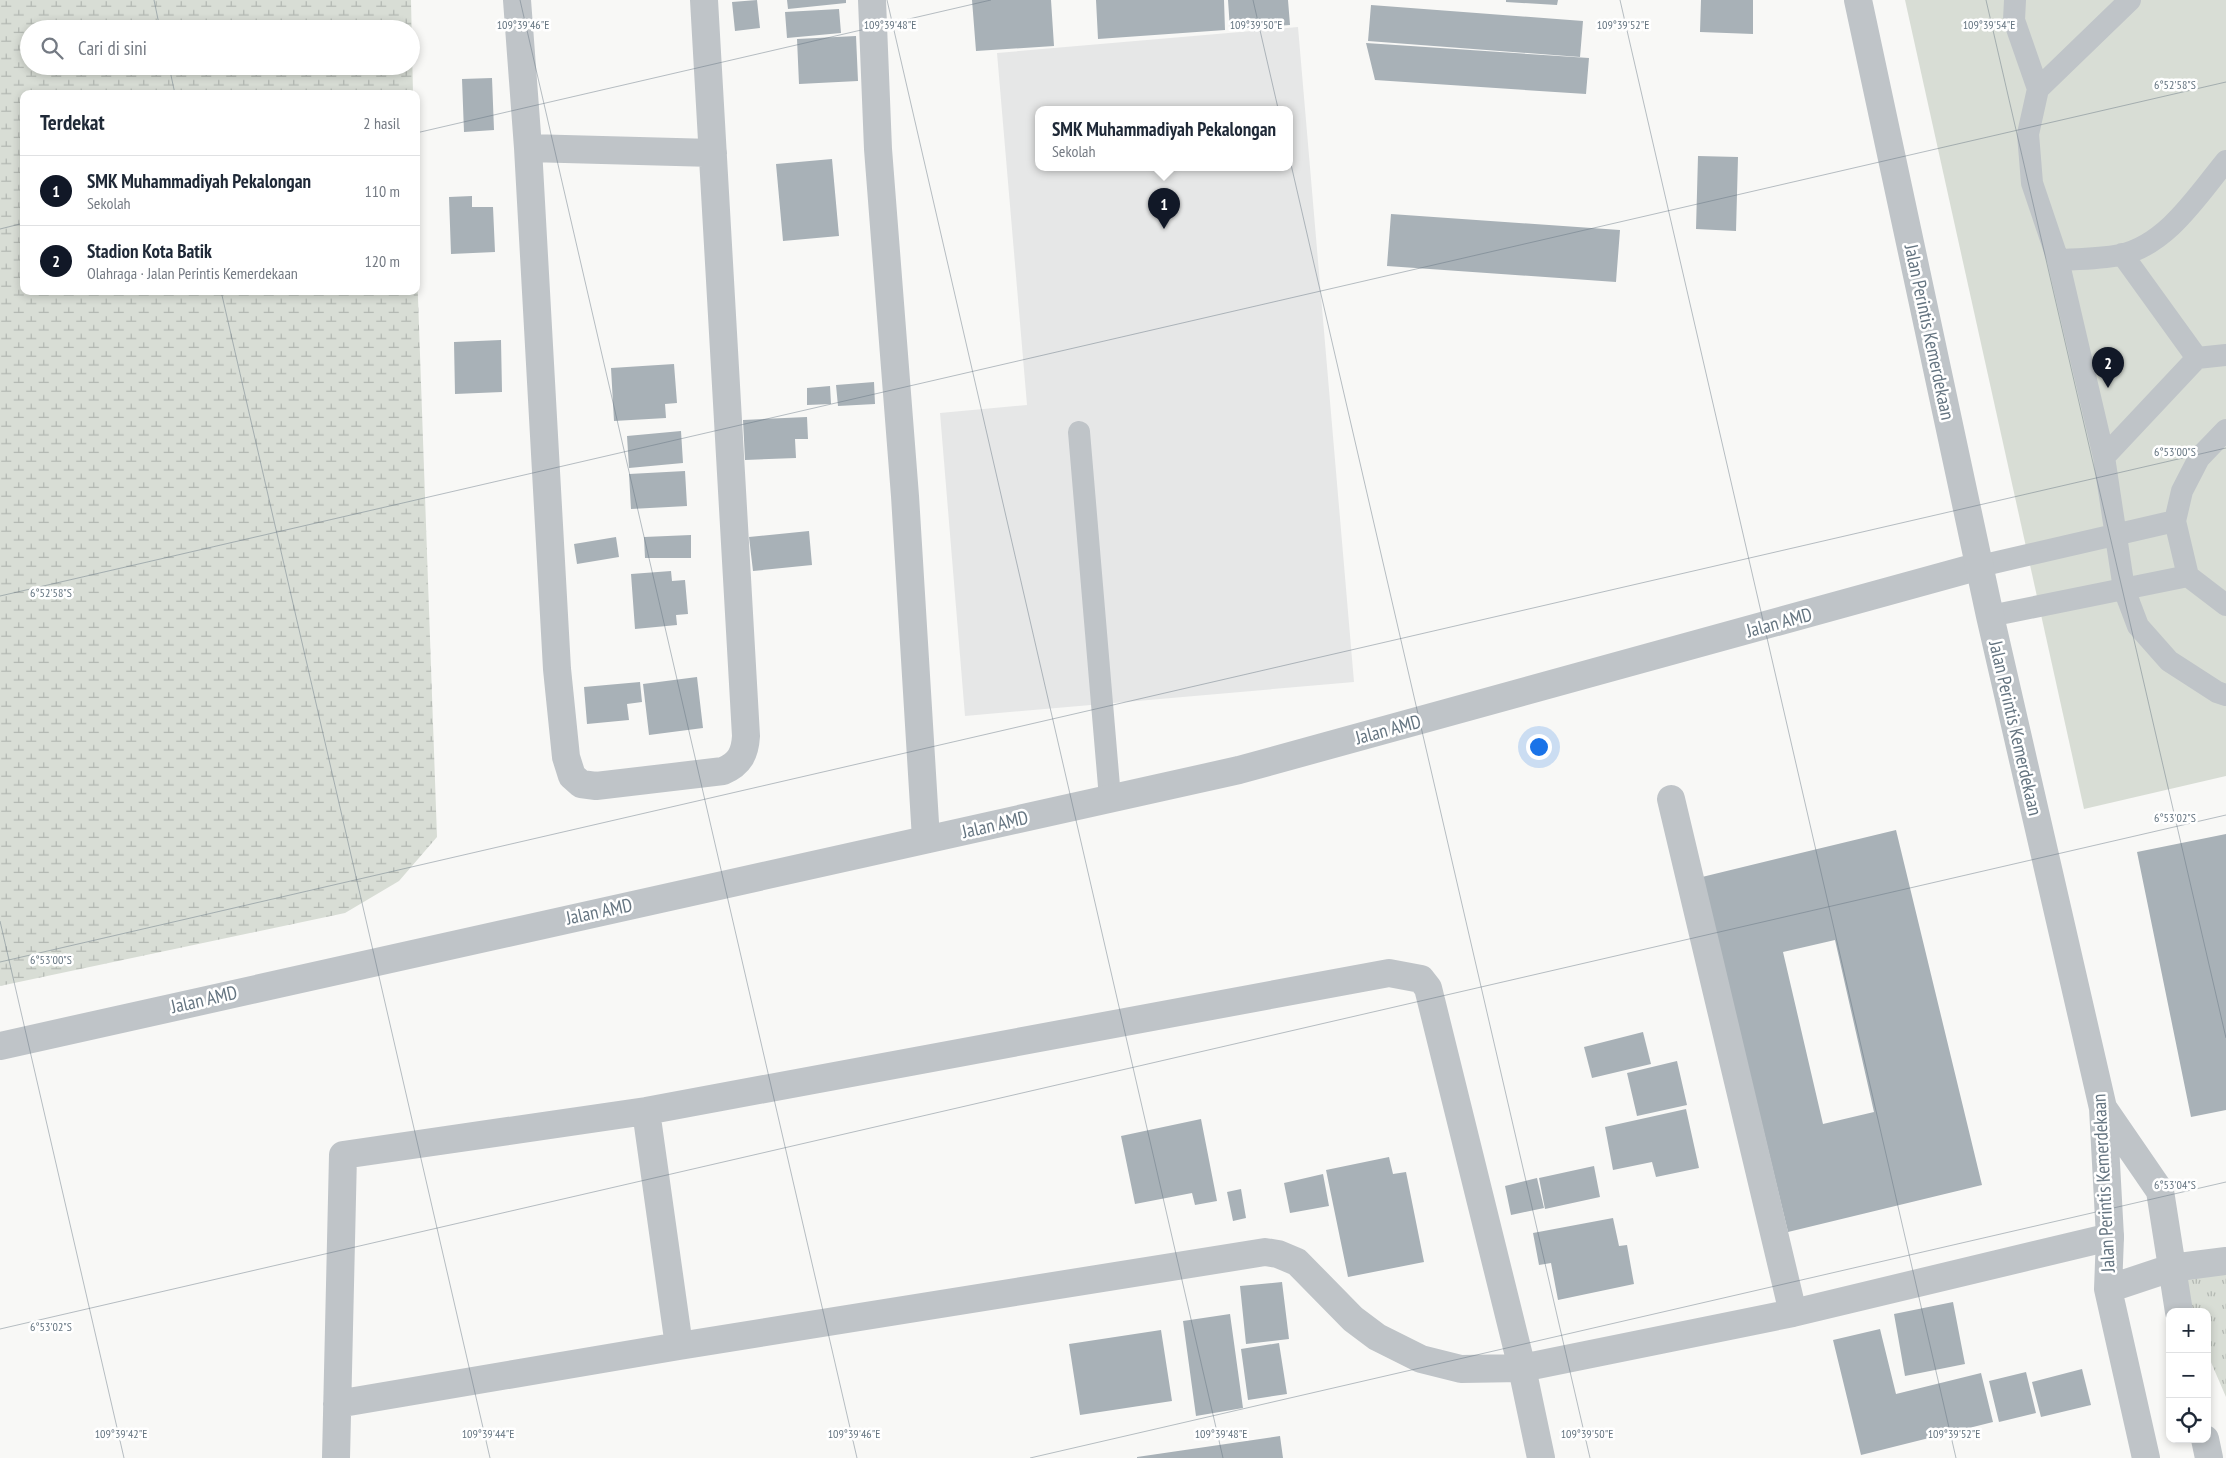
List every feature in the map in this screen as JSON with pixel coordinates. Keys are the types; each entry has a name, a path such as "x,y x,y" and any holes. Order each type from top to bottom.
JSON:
{"street":[{"path":"517,0 528,148 557,659 566,757 572,776 577,782 596,786 723,771 731,768 745,752 746,736 704,0"},
{"path":"872,0 878,149 906,496 926,839"},
{"name":"Jalan Perintis Kemerdekaan","path":"1858,0 1990,616 2104,1108 2110,1237 2108,1289 2146,1458"},
{"path":"528,148 714,153"},
{"name":"Jalan AMD","path":"0,1046 1239,770 1980,566"},
{"path":"1672,799 1793,1313"},
{"path":"336,1458 343,1155 646,1111 1389,973 1421,979 1428,988 1522,1368 1541,1458"},
{"path":"2104,1108 2160,1191 2178,1308"},
{"path":"646,1111 679,1346"},
{"path":"337,1404 679,1346 1265,1252 1278,1254 1297,1262 1353,1319 1377,1337 1421,1359 1461,1369 1522,1368 1793,1313 2110,1237"},
{"path":"2108,1289 2171,1268 2226,1261"},
{"path":"2206,1443 2209,1458"}],"lane":[{"path":"2015,0 2014,20 2038,89 2028,134 2032,183 2058,260 2104,457 2124,588 2138,626 2169,661 2217,692 2226,695"},
{"path":"2038,89 2130,0"},
{"path":"2058,260 2122,254 2151,241 2175,222 2226,161"},
{"path":"2122,254 2197,358"},
{"path":"2104,457 2197,358 2226,355"},
{"path":"2226,430 2199,458 2182,492 2175,522 2188,576 2226,605"},
{"path":"1079,432 1110,798"},
{"path":"1980,566 2175,522"},
{"path":"1990,616 2188,576"}],"shaded area":[{"path":"1298,27 1354,682 965,716 940,413 1027,405 997,53"}],"green space":[{"path":"0,0 411,0 411,20 20,20 20,75 413,75 413,90 20,90 20,295 418,295 437,837 399,881 345,913 0,986"},
{"path":"1905,0 2226,0 2226,776 2084,809"},
{"path":"2226,1259 2226,1397 2211,1362 2211,1308 2188,1308 2171,1268"}],"building":[{"path":"757,0 760,28 735,31 732,2"},
{"path":"787,0 846,0 846,3 788,9"},
{"path":"972,0 1051,0 1054,46 976,51"},
{"path":"1096,0 1224,0 1225,30 1098,39"},
{"path":"1228,0 1288,0 1290,25 1230,29"},
{"path":"1506,0 1558,0 1557,5 1506,2"},
{"path":"1701,0 1753,0 1753,34 1700,32"},
{"path":"1371,5 1583,21 1580,57 1368,41"},
{"path":"839,9 841,33 787,38 785,12"},
{"path":"856,36 858,81 799,84 797,39"},
{"path":"1366,43 1589,58 1586,94 1375,80"},
{"path":"492,78 494,130 464,132 462,79"},
{"path":"1698,156 1738,157 1736,231 1696,229"},
{"path":"832,159 839,236 783,241 776,164"},
{"path":"472,196 472,207 493,207 495,252 451,254 449,197"},
{"path":"1391,214 1620,230 1616,282 1387,266"},
{"path":"501,340 502,392 455,394 454,342"},
{"path":"674,364 677,403 665,404 666,418 614,421 611,368"},
{"path":"874,382 875,404 838,406 836,385"},
{"path":"830,386 831,404 807,405 807,388"},
{"path":"807,417 808,439 795,439 796,458 745,460 743,420"},
{"path":"681,431 683,463 629,468 627,436"},
{"path":"685,471 687,506 631,509 629,474"},
{"path":"809,531 812,565 753,571 749,537"},
{"path":"691,535 691,558 645,558 644,537"},
{"path":"616,537 619,557 577,564 574,544"},
{"path":"671,571 672,581 685,580 688,614 676,615 677,625 635,629 631,574"},
{"path":"697,677 703,728 649,735 643,684"},
{"path":"640,682 642,702 627,704 629,720 587,724 584,687"},
{"path":"1896,830 1982,1185 1788,1232 1702,877","holes":["1835,940 1874,1112 1823,1124 1783,952"]},
{"path":"2226,834 2226,1110 2191,1117 2137,852"},
{"path":"1643,1032 1651,1064 1592,1078 1584,1047"},
{"path":"1677,1061 1687,1105 1637,1116 1627,1073"},
{"path":"1686,1109 1699,1168 1656,1177 1652,1162 1613,1170 1605,1127"},
{"path":"1201,1119 1217,1201 1195,1205 1192,1193 1135,1204 1121,1136"},
{"path":"1389,1157 1393,1174 1406,1172 1424,1262 1348,1277 1326,1170"},
{"path":"1594,1166 1600,1197 1545,1209 1539,1178"},
{"path":"1323,1174 1329,1206 1290,1213 1284,1183"},
{"path":"1537,1178 1544,1208 1511,1215 1505,1186"},
{"path":"1241,1189 1246,1218 1233,1221 1227,1192"},
{"path":"1613,1218 1619,1246 1627,1245 1634,1284 1558,1300 1551,1263 1539,1265 1533,1233"},
{"path":"1282,1282 1289,1339 1246,1344 1240,1286"},
{"path":"1953,1302 1965,1364 1905,1376 1894,1314"},
{"path":"1230,1314 1243,1408 1196,1416 1183,1321"},
{"path":"1880,1329 1896,1394 1981,1373 1993,1422 1861,1455 1833,1340"},
{"path":"1161,1330 1172,1401 1080,1415 1069,1344"},
{"path":"1279,1343 1287,1394 1248,1400 1241,1349"},
{"path":"2082,1369 2091,1405 2041,1417 2032,1382"},
{"path":"2026,1372 2036,1413 1999,1422 1989,1381"},
{"path":"1280,1436 1283,1458 1137,1458 1137,1457"}],"place":[{"name":"SMK Muhammadiyah Pekalongan","path":"1164,229"},
{"name":"Stadion Kota Batik","path":"2108,388"}]}
